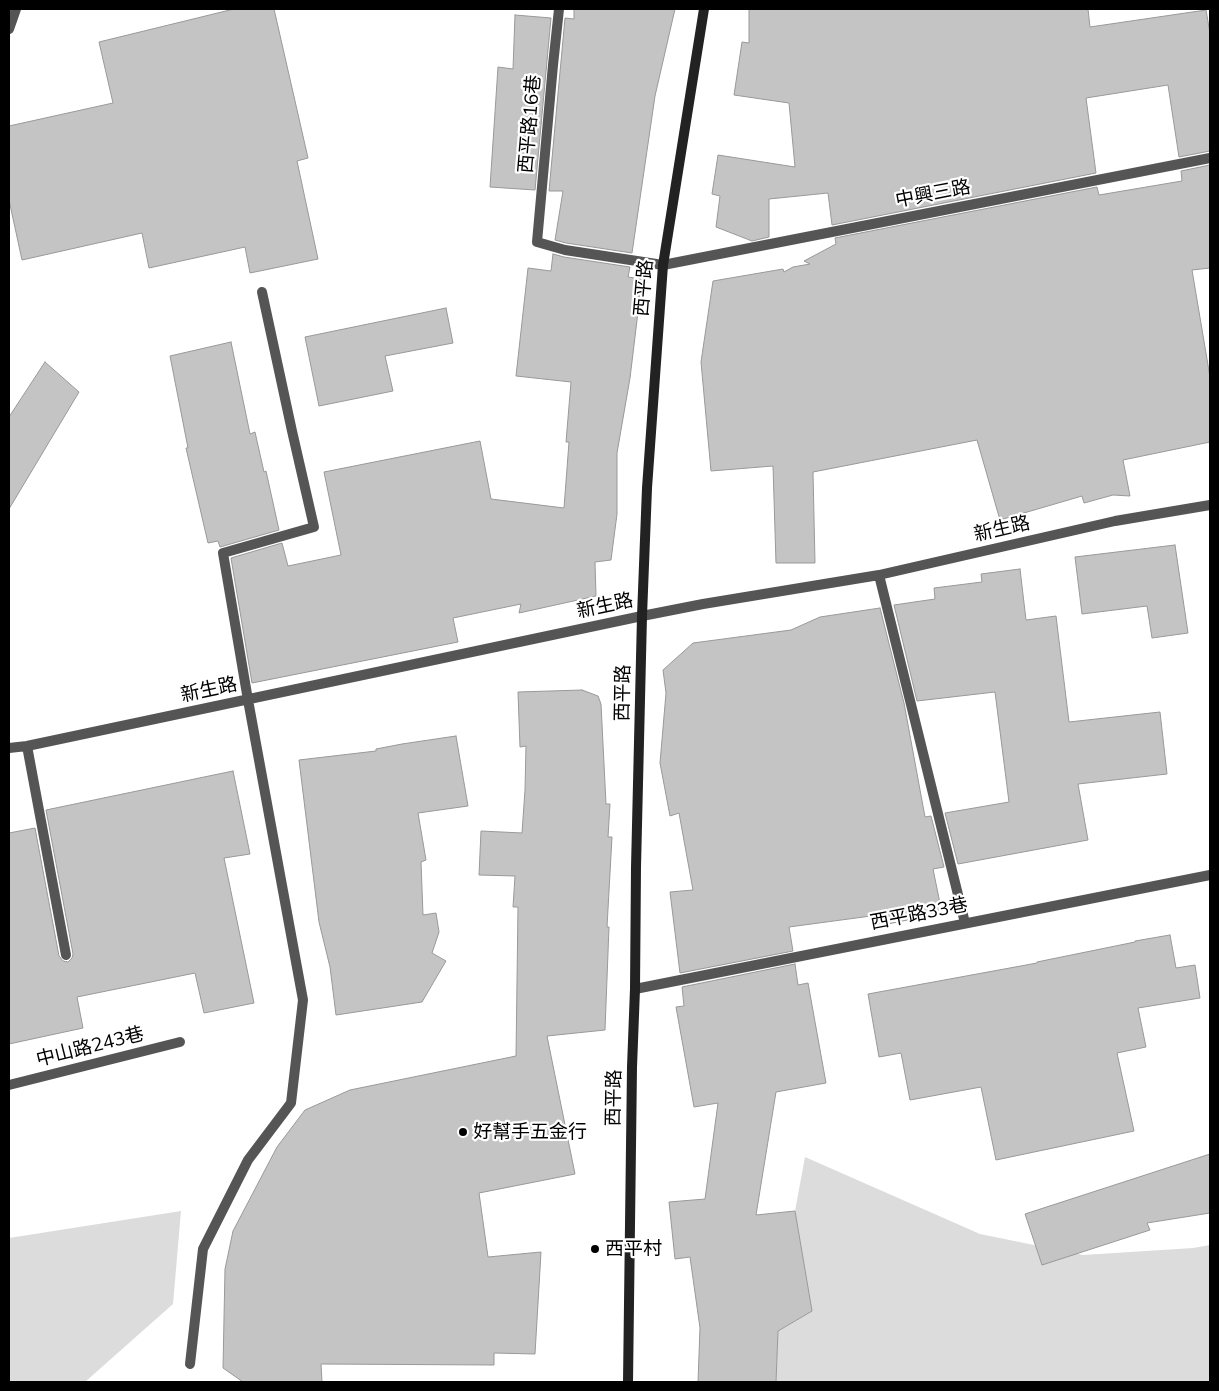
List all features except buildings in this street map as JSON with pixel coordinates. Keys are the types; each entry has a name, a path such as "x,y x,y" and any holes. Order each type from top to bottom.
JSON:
{"main road":[{"name":"西平路","path":"628,1382 636,866 642,616 648,488 663,265 704,9"}],"street":[{"path":"9,29 16,9"},
{"name":"西平路16巷","path":"537,242 559,9"},
{"name":"中興三路","path":"537,242 565,250 663,265 1210,158"},
{"path":"190,1364 203,1249 248,1160 291,1104 304,1000 248,700 223,553 314,527 262,292"},
{"name":"新生路","path":"9,748 27,746 248,700 642,616 703,604 879,576 1115,521 1210,506"},
{"path":"879,576 965,923"},
{"path":"27,746 66,955"},
{"name":"西平路33巷","path":"635,989 1210,875"},
{"name":"中山路243巷","path":"9,1085 180,1042"}],"shaded area":[{"path":"805,1157 980,1234 1083,1255 1193,1248 1210,1245 1210,1382 776,1382 778,1331 812,1311 795,1211"},
{"path":"181,1211 173,1304 85,1382 9,1382 9,1238"}],"place":[{"name":"好幫手五金行","path":"463,1132"},
{"name":"西平村","path":"595,1249"}]}
